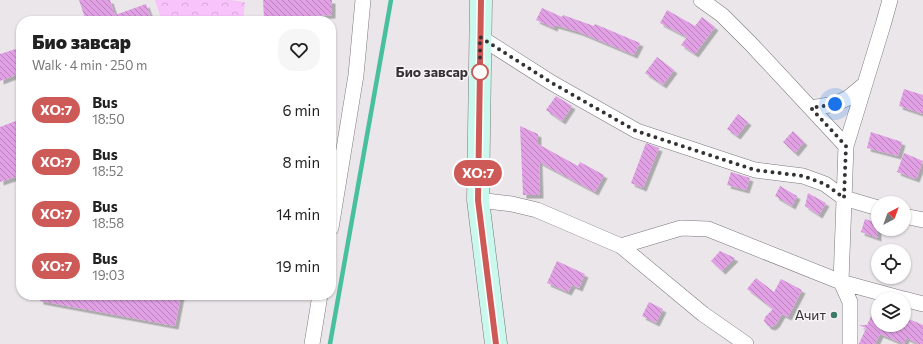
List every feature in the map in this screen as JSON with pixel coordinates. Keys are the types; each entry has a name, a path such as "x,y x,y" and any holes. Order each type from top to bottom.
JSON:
{"main road":[{"path":"481,0 478,200 496,344"}],"street":[{"path":"336,197 356,75 363,0"},
{"path":"701,0 722,15 846,146"},
{"path":"850,344 850,302 841,282 846,146 890,0"},
{"path":"480,37 552,83 636,131 755,170 803,176 825,184 844,198 871,206"},
{"path":"811,108 835,104 848,98 865,84"},
{"path":"478,200 512,204 537,210 620,246 703,314 746,344"},
{"path":"911,217 923,220"},
{"path":"620,246 681,228 708,229 841,282 878,292"},
{"path":"312,344 319,300"},
{"path":"911,301 923,304"}],"green space":[{"path":"155,0 230,0 245,2 244,16 160,16"}],"building":[{"path":"79,0 110,0 115,15 146,4 150,16 84,16"},
{"path":"263,0 332,0 332,15 264,16"},
{"path":"542,8 562,17 563,15 594,26 595,24 640,43 634,55 579,32 555,25 554,28 536,20"},
{"path":"667,10 695,26 702,17 715,27 695,54 681,45 687,37 660,23"},
{"path":"16,49 16,75 0,81 0,54"},
{"path":"657,57 674,70 663,85 645,73"},
{"path":"904,89 923,95 923,114 899,106"},
{"path":"556,96 572,106 562,121 546,110"},
{"path":"738,114 748,122 737,136 727,129"},
{"path":"16,121 16,177 0,182 0,127"},
{"path":"520,126 538,134 538,144 578,166 580,162 604,175 595,192 539,162 540,195 523,195"},
{"path":"793,131 804,142 795,153 783,142"},
{"path":"871,132 902,142 898,156 867,148"},
{"path":"646,143 659,148 643,188 631,183"},
{"path":"904,153 923,161 916,179 897,172"},
{"path":"731,172 750,178 746,190 727,185"},
{"path":"780,186 797,196 792,206 775,196"},
{"path":"808,193 826,203 819,215 805,206"},
{"path":"865,219 871,221 871,236 861,232"},
{"path":"720,251 735,258 722,271 711,261"},
{"path":"557,261 585,274 579,288 572,285 568,292 547,283"},
{"path":"756,278 774,292 781,279 802,290 788,317 782,314 776,324 772,327 768,326 764,321 765,317 773,309 747,289"},
{"path":"40,300 180,300 175,326"},
{"path":"649,302 663,309 656,323 642,316"},
{"path":"871,316 871,332 911,332 911,320 923,325 923,344 919,344 906,338 904,344 880,334 875,344 859,344 866,328 859,325 867,325"}],"waterway":[{"path":"330,344 391,0"}],"bus line":[{"name":"ХО:7","path":"481,0 478,200 496,344"}],"place":[{"name":"Био завсар","path":"480,72"},
{"name":"Ачит","path":"834,315"}],"route":[{"path":"480,72 480,37 552,83 636,131 755,170 803,176 825,184 844,198 846,146 811,108 835,104"}]}
